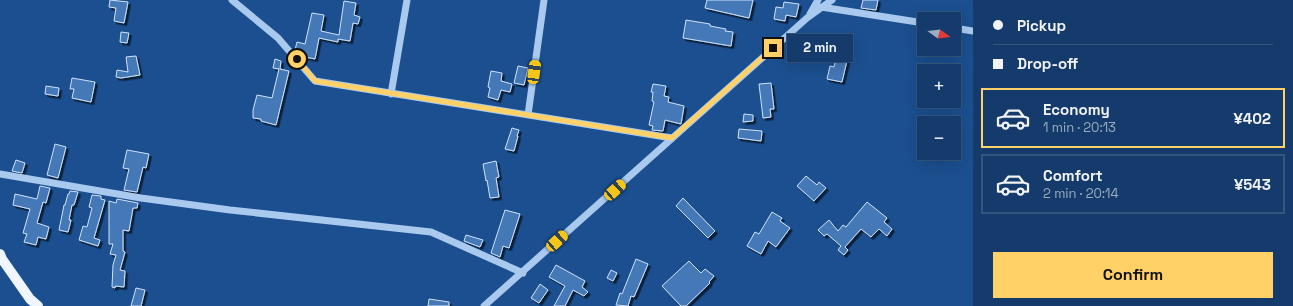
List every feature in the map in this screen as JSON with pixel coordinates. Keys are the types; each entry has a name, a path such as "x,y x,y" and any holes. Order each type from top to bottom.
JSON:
{"main road":[{"path":"0,254 29,302 38,306"}],"street":[{"path":"232,0 278,38 315,81 672,138"},
{"path":"391,94 407,0"},
{"path":"528,115 544,0"},
{"path":"484,306 807,18 819,3 832,0"},
{"path":"819,3 917,22"},
{"path":"961,29 973,31"},
{"path":"0,174 141,198 230,210 431,232 523,272"}],"building":[{"path":"110,0 128,2 124,23 114,21 116,8 109,7"},
{"path":"707,0 753,0 749,18 705,8"},
{"path":"863,0 878,0 876,10 861,8"},
{"path":"344,1 356,3 354,15 360,17 358,24 353,23 350,41 338,39 338,42 319,38 315,59 300,56 295,50 297,42 305,44 312,13 324,15 321,31 339,35"},
{"path":"784,2 799,4 796,17 786,15 785,21 774,19 776,7 783,8"},
{"path":"686,20 710,24 710,26 733,32 731,46 683,38"},
{"path":"121,32 129,33 127,43 120,42"},
{"path":"839,46 850,48 842,82 827,79 830,66 834,67"},
{"path":"136,56 140,75 121,78 116,77 117,70 128,72 126,57"},
{"path":"275,59 281,61 280,69 289,71 276,125 261,121 261,119 253,118 253,110 257,95 272,98 279,69 273,68"},
{"path":"518,66 528,68 524,85 514,83"},
{"path":"491,71 502,73 501,81 512,84 510,92 501,90 498,100 488,97"},
{"path":"72,78 95,82 91,102 72,98 74,89 70,89"},
{"path":"771,83 774,109 770,109 771,117 763,118 759,84"},
{"path":"653,84 666,86 664,96 669,97 668,102 684,106 681,124 665,120 663,131 652,130 653,126 649,125 654,102 652,101 653,92 651,92"},
{"path":"46,86 59,88 58,96 45,94"},
{"path":"744,114 753,115 753,121 743,122"},
{"path":"512,128 519,130 514,151 505,149"},
{"path":"739,129 762,131 761,141 738,138"},
{"path":"55,144 66,147 58,178 47,175"},
{"path":"127,150 149,154 146,168 143,167 137,192 124,190 129,169 123,168"},
{"path":"16,160 25,163 22,173 12,171"},
{"path":"496,161 499,177 496,178 499,197 490,198 483,164"},
{"path":"806,176 817,185 819,182 826,188 814,201 797,186"},
{"path":"40,186 50,188 46,203 43,202 37,223 49,227 46,239 38,237 36,245 24,242 27,234 23,233 30,209 13,205 15,194 37,199"},
{"path":"70,191 78,192 74,205 72,205 69,220 71,220 68,232 59,230 64,205"},
{"path":"92,195 101,196 101,199 105,200 94,238 100,240 98,246 79,240 83,226 87,227 92,208 89,207"},
{"path":"683,198 715,231 708,238 676,206"},
{"path":"117,199 138,203 137,208 133,208 129,231 123,230 123,251 125,252 120,270 125,271 124,287 115,286 115,288 112,287 113,265 116,255 110,254 113,244 109,244 109,201 116,203"},
{"path":"867,202 887,218 884,222 892,229 887,236 879,229 871,237 861,229 845,247 848,250 844,255 838,250 841,246 827,234 824,236 818,230 829,220 838,231 843,225 846,227"},
{"path":"505,210 520,214 509,248 503,246 500,257 491,253"},
{"path":"772,212 782,218 780,221 790,228 776,247 768,241 761,254 747,246 755,232 759,234"},
{"path":"466,235 483,240 480,247 464,241"},
{"path":"636,259 648,264 634,297 631,296 628,306 616,305 620,293 622,294"},
{"path":"689,261 701,273 705,269 714,276 709,282 710,283 686,306 681,306 662,286"},
{"path":"556,265 585,281 582,287 588,292 584,296 573,290 565,306 554,306 565,286 549,277"},
{"path":"611,270 617,273 613,281 607,278"},
{"path":"540,284 548,290 539,303 531,298"},
{"path":"136,288 145,290 141,306 131,306"},
{"path":"429,299 449,302 449,306 428,306"}],"route":[{"path":"297,59 315,81 672,138 773,48"}]}
